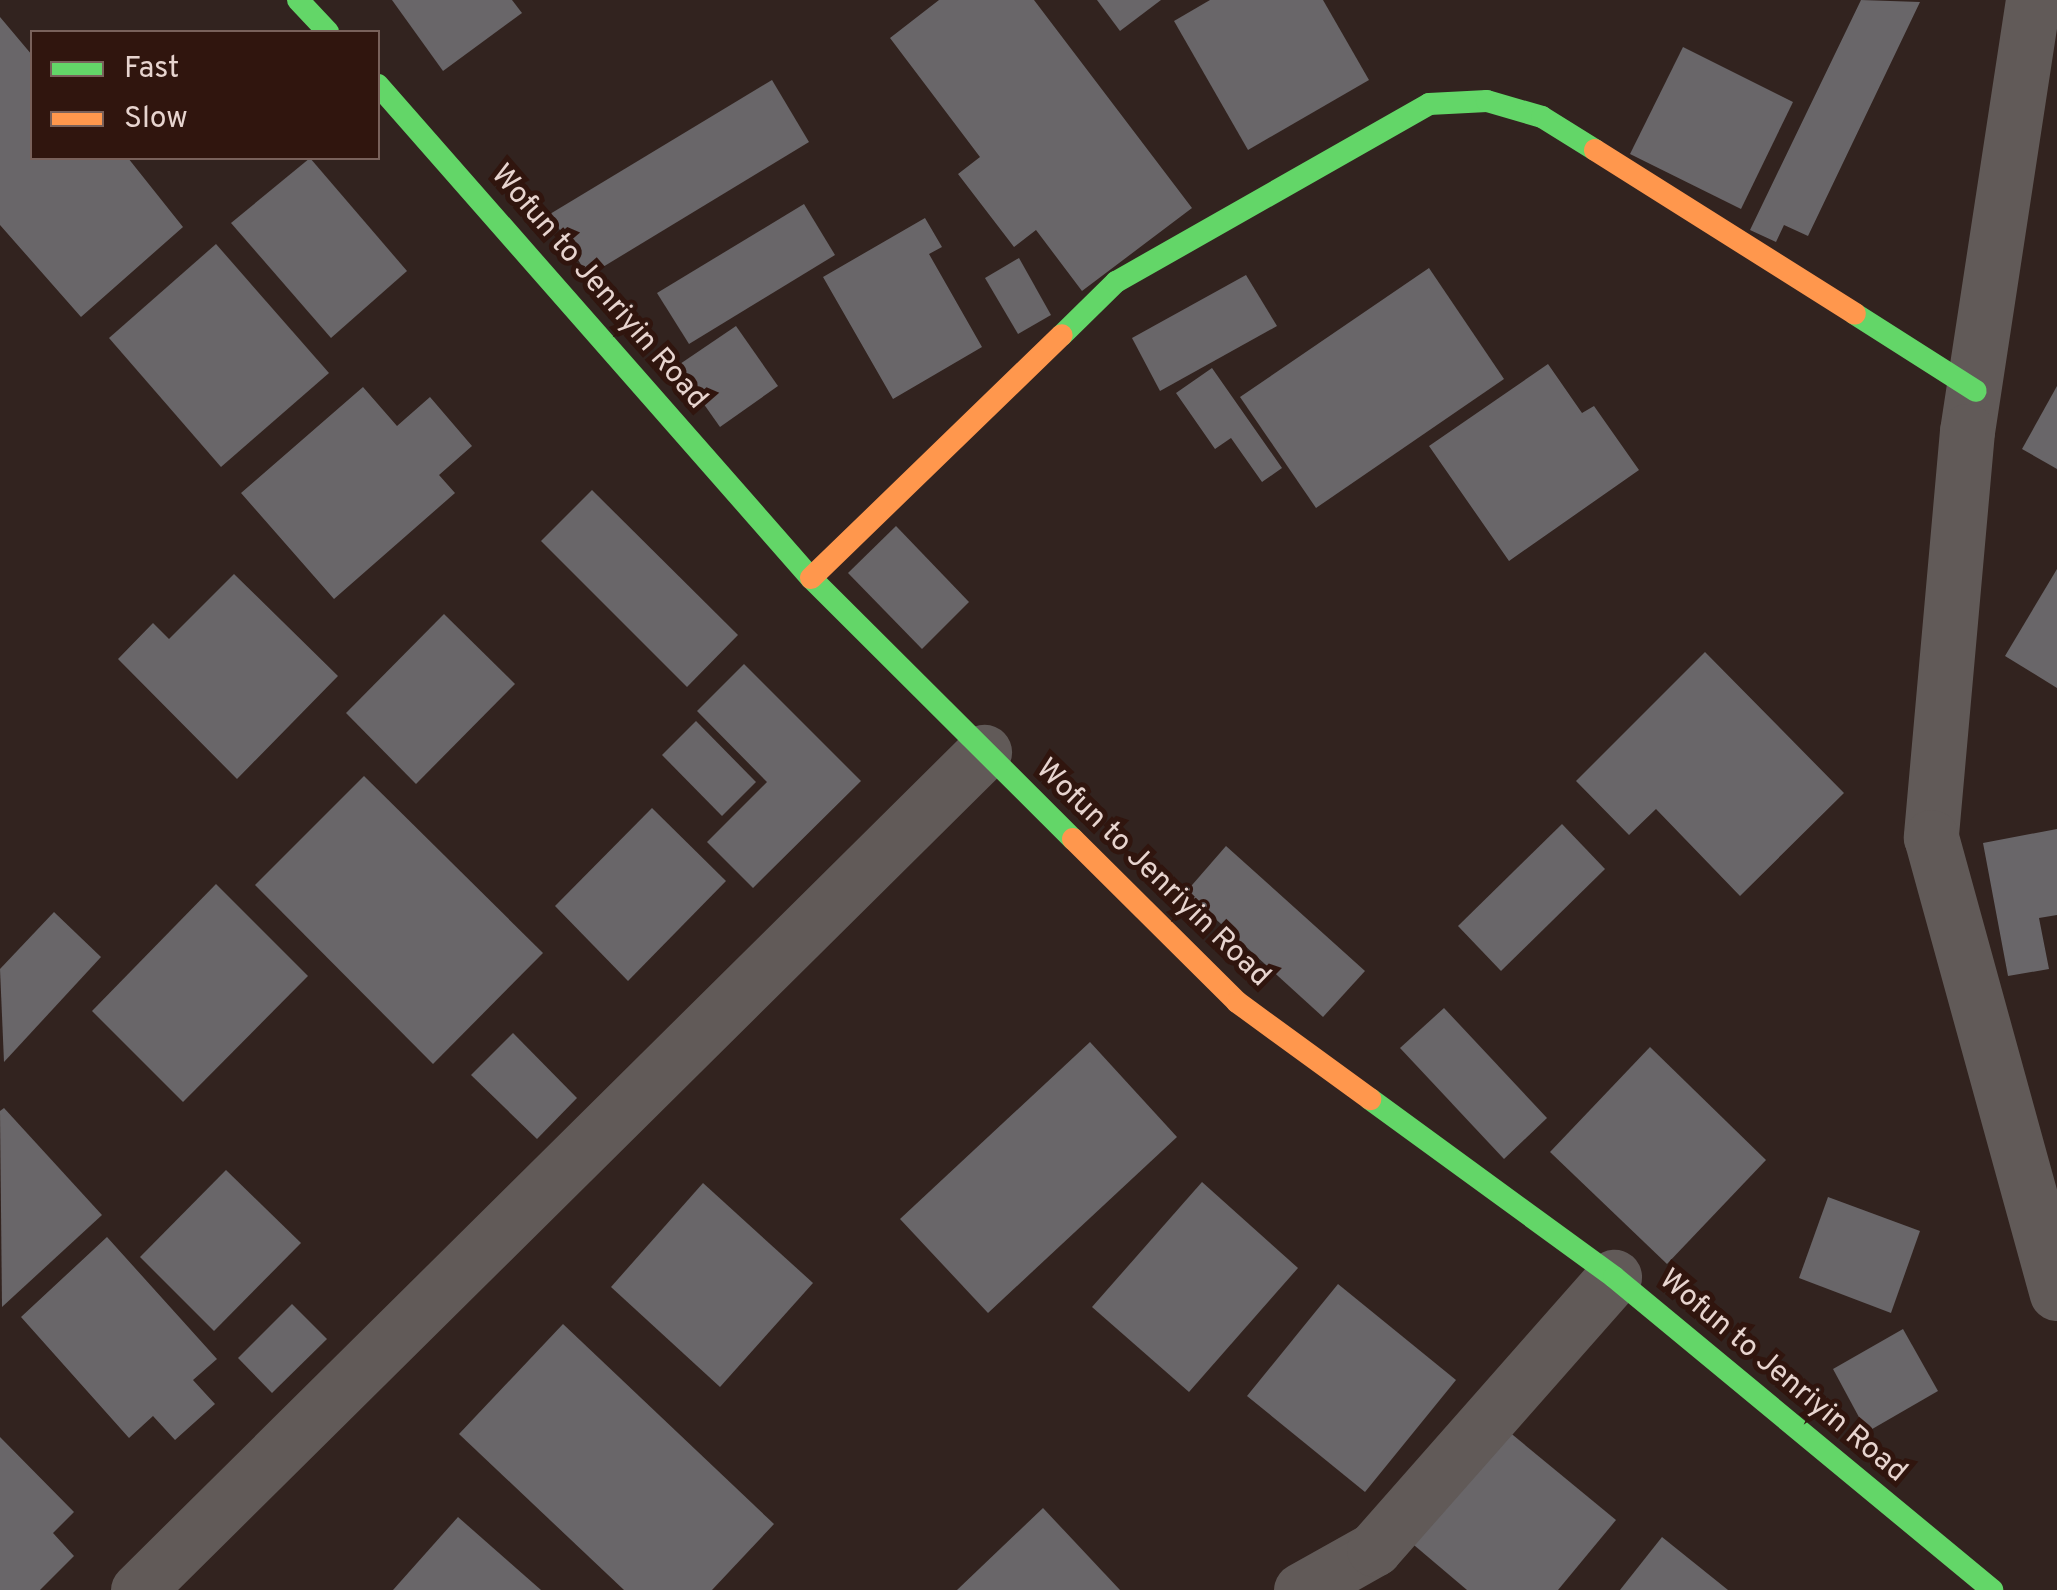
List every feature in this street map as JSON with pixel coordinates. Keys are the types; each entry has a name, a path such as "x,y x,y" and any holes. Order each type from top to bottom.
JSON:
{"street":[{"path":"298,0 326,30"},
{"path":"2033,0 1976,391 1931,837 2046,1219 2057,1293"},
{"name":"Wofun to Jenriyin Road","path":"380,87 811,578 1237,1002 1614,1277 1992,1590"},
{"path":"811,578 1116,282 1429,104 1486,101 1542,117 1976,391"},
{"path":"138,1590 984,752"},
{"path":"1300,1590 1374,1549 1614,1277"}],"building":[{"path":"392,0 512,0 522,13 443,71"},
{"path":"939,0 1034,0 1192,208 1082,291 1036,230 1014,247 958,174 980,157 890,38"},
{"path":"1097,0 1161,0 1120,31"},
{"path":"1210,0 1323,0 1369,80 1248,150 1174,21"},
{"path":"1861,0 1920,2 1808,236 1784,225 1776,242 1750,230"},
{"path":"0,17 30,53 30,160 130,160 183,227 81,317 0,225"},
{"path":"1683,47 1793,102 1741,209 1630,154"},
{"path":"772,80 809,142 588,276 550,214"},
{"path":"312,160 407,271 331,338 231,223"},
{"path":"804,204 835,255 689,344 657,293"},
{"path":"925,218 942,247 929,254 982,347 893,399 823,277"},
{"path":"216,244 329,373 221,467 109,338"},
{"path":"1019,258 1051,315 1018,334 985,278"},
{"path":"1429,268 1504,379 1316,508 1240,397"},
{"path":"1246,275 1277,326 1160,391 1132,338"},
{"path":"736,326 778,386 720,427 677,366"},
{"path":"1548,364 1582,413 1594,406 1639,470 1509,561 1429,446"},
{"path":"1212,368 1282,468 1262,482 1231,438 1215,449 1176,393"},
{"path":"2057,386 2057,469 2022,449"},
{"path":"363,387 397,426 430,397 472,446 439,475 455,493 334,599 241,493"},
{"path":"592,490 738,635 687,687 541,541"},
{"path":"896,526 969,602 922,649 848,573"},
{"path":"2057,569 2057,688 2005,656"},
{"path":"234,574 338,676 237,779 118,659 153,623 169,639"},
{"path":"444,614 515,684 416,784 346,713"},
{"path":"1705,652 1844,793 1740,896 1656,809 1629,835 1576,781"},
{"path":"744,664 861,781 753,888 707,842 767,782 697,711"},
{"path":"696,721 756,782 722,816 662,755"},
{"path":"364,776 543,953 433,1064 255,885"},
{"path":"652,808 726,881 628,981 555,906"},
{"path":"1562,824 1605,869 1501,971 1458,926"},
{"path":"2057,829 2057,915 2039,918 2049,969 2008,976 1983,843"},
{"path":"1226,846 1365,971 1323,1017 1186,892"},
{"path":"216,884 308,976 183,1102 92,1011"},
{"path":"54,912 101,957 4,1062 0,969"},
{"path":"1444,1008 1547,1118 1504,1159 1400,1048"},
{"path":"513,1033 577,1098 537,1139 471,1075"},
{"path":"1090,1042 1177,1137 988,1313 900,1219"},
{"path":"1650,1047 1766,1160 1667,1264 1550,1152"},
{"path":"4,1108 102,1215 2,1307 0,1111"},
{"path":"226,1170 301,1243 214,1331 140,1257"},
{"path":"1202,1182 1298,1268 1189,1392 1092,1307"},
{"path":"703,1183 813,1283 720,1387 611,1287"},
{"path":"1828,1197 1920,1231 1891,1313 1799,1278"},
{"path":"107,1237 217,1359 193,1380 215,1404 175,1440 153,1416 129,1438 21,1317"},
{"path":"1338,1284 1456,1380 1365,1492 1247,1396"},
{"path":"292,1304 327,1339 272,1393 238,1358"},
{"path":"563,1324 774,1524 712,1590 624,1590 459,1434"},
{"path":"1903,1329 1938,1391 1867,1432 1833,1369"},
{"path":"1502,1426 1616,1520 1558,1590 1467,1590 1408,1540"},
{"path":"0,1437 74,1512 53,1533 74,1556 40,1590 0,1590"},
{"path":"1043,1508 1120,1590 957,1590"},
{"path":"458,1517 541,1590 393,1590"},
{"path":"1662,1537 1728,1590 1620,1590"}],"traffic: fast":[{"path":"298,0 326,30"},
{"path":"380,87 811,578 1073,839"},
{"path":"1062,335 1116,282 1429,104 1487,101 1542,117 1595,150"},
{"path":"1855,314 1976,391"},
{"path":"1370,1099 1614,1277 1992,1590"}],"traffic: slow":[{"path":"1595,150 1855,314"},
{"path":"811,578 1062,335"},
{"path":"1073,839 1237,1002 1370,1099"}]}
